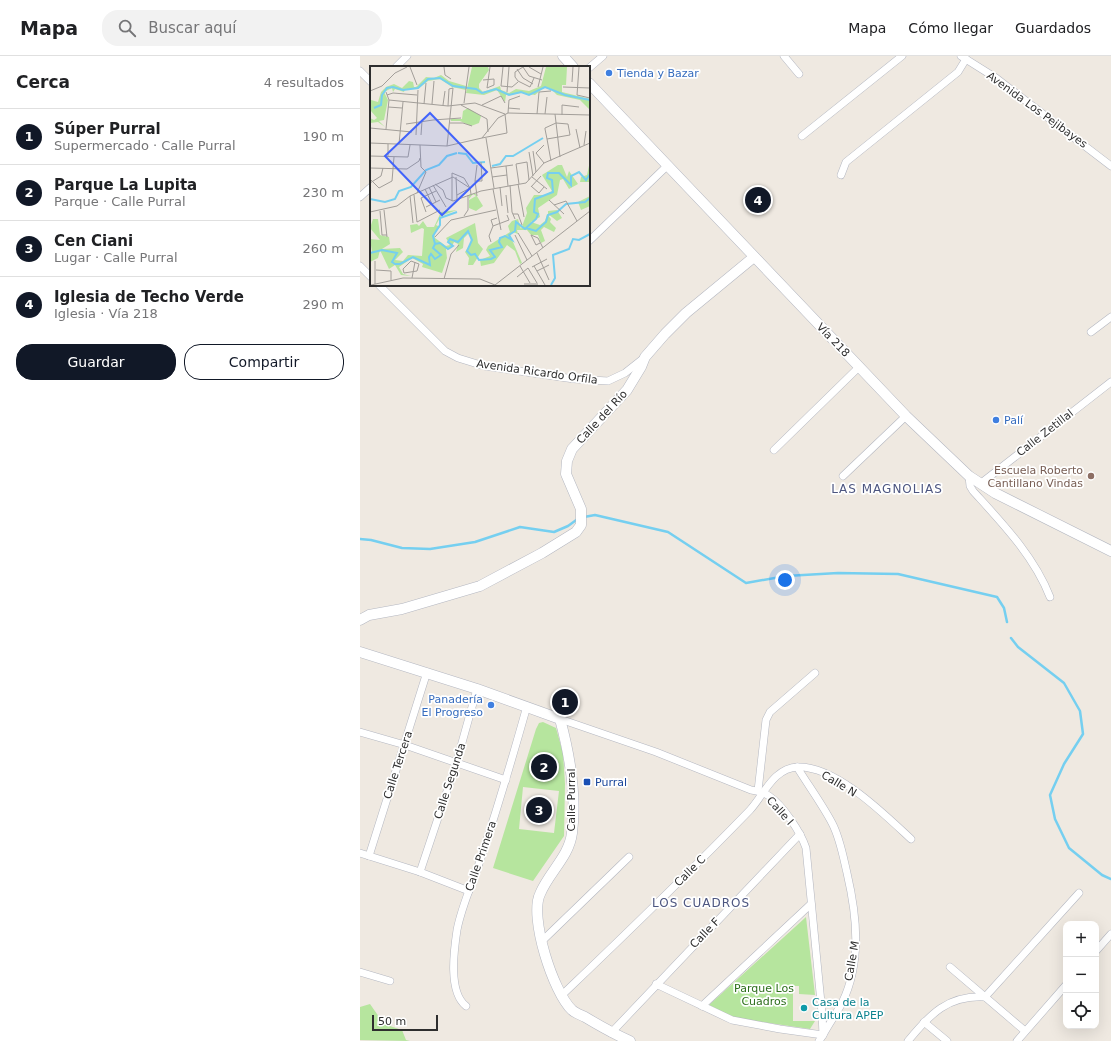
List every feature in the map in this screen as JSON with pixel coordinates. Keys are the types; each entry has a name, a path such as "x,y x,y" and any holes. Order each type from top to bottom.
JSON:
{"street":[{"path":"397,66 407,56"},
{"path":"563,56 572,66"},
{"path":"590,67 603,56"},
{"path":"784,56 799,74"},
{"path":"802,136 902,56"},
{"path":"841,175 846,162 958,72 964,58"},
{"name":"Avenida Los Pejibayes","path":"964,58 996,78 1111,166"},
{"path":"360,71 370,81"},
{"name":"Vía 218","path":"590,84 906,416 969,476 980,484 1111,551"},
{"path":"590,241 668,166"},
{"path":"360,197 370,188"},
{"name":"Calle del Río","path":"360,620 369,615 402,609 480,586 558,544 576,532 581,524 581,509 566,474 567,462 572,449 627,390 641,367 645,357 686,313 754,257"},
{"path":"360,266 370,276"},
{"name":"Avenida Ricardo Orfila","path":"380,286 445,351 469,362 566,378 608,381 625,373 645,357"},
{"path":"1091,332 1111,316"},
{"path":"774,450 859,367"},
{"name":"Calle Zetillal","path":"980,484 1111,382"},
{"path":"843,476 906,416"},
{"path":"969,476 970,486 973,491 1026,552 1042,577 1050,597"},
{"path":"360,652 427,672 527,706 560,719"},
{"name":"Calle Tercera","path":"369,856 427,672"},
{"path":"761,792 766,720 770,712 814,673"},
{"name":"Calle Segunda","path":"420,872 456,764 477,689"},
{"name":"Calle Primera","path":"466,1006 457,996 456,991 454,959 457,930 506,780 527,706"},
{"name":"Calle I","path":"560,719 656,752 761,792 778,804 800,834 806,848 821,1038"},
{"name":"Calle Purral","path":"560,719 570,754 572,833 568,848 539,895 536,909 537,921 552,975 562,995 572,1010 612,1033 630,1041"},
{"path":"360,732 405,745 456,764 506,780"},
{"path":"761,792 774,777 797,767"},
{"name":"Calle N","path":"797,767 807,767 823,772 838,780 886,817 911,839"},
{"name":"Calle M","path":"797,767 833,824 840,843 855,907 857,929 855,954 842,1003 821,1038"},
{"name":"Calle C","path":"562,995 667,894 758,801 761,792"},
{"name":"Calle F","path":"612,1033 656,984 800,834"},
{"path":"360,853 420,872 469,891"},
{"path":"542,941 629,857"},
{"path":"985,997 1079,893"},
{"path":"702,1006 811,904"},
{"path":"1099,948 1111,934"},
{"path":"950,967 1025,1031"},
{"path":"360,972 390,981"},
{"path":"656,984 732,1020 821,1038"},
{"path":"1018,1041 1063,988"},
{"path":"908,1041 924,1022 939,1008 954,1000 970,996 985,997"},
{"path":"924,1022 947,1041"}],"green space":[{"path":"543,722 556,728 563,753 565,784 564,836 533,881 493,868 539,723","holes":["523,787 559,791 554,833 519,829"]},
{"name":"Parque Los Cuadros","path":"806,917 815,995 799,994 799,986 793,986 793,1021 815,1021 810,1029 734,1018 709,1005"},
{"path":"370,1004 384,1024 402,1030 406,1040 410,1041 360,1040 360,1007"}],"waterway":[{"path":"584,517 595,515 668,532 746,583 786,576 838,573 898,574 997,597 1004,608 1007,622"},
{"path":"360,539 371,540 402,548 430,549 475,542 520,527 554,532 568,526 579,518"},
{"path":"1011,638 1018,647 1064,683 1080,711 1083,734 1064,764 1050,795 1055,819 1069,848 1102,875 1111,879"}],"place":[{"name":"Tienda y Bazar","path":"609,73"},
{"name":"Iglesia de Techo Verde","path":"758,200"},
{"name":"Palí","path":"996,420"},
{"name":"Escuela Roberto Cantillano Vindas","path":"1091,476"},
{"name":"Súper Purral","path":"565,702"},
{"name":"Panadería El Progreso","path":"491,705"},
{"name":"Parque La Lupita","path":"544,767"},
{"name":"Purral","path":"587,782"},
{"name":"Cen Ciani","path":"539,810"},
{"name":"Casa de la Cultura APEP","path":"804,1008"}],"district":[{"name":"LAS MAGNOLIAS","path":"887,489"},
{"name":"LOS CUADROS","path":"701,903"}]}
